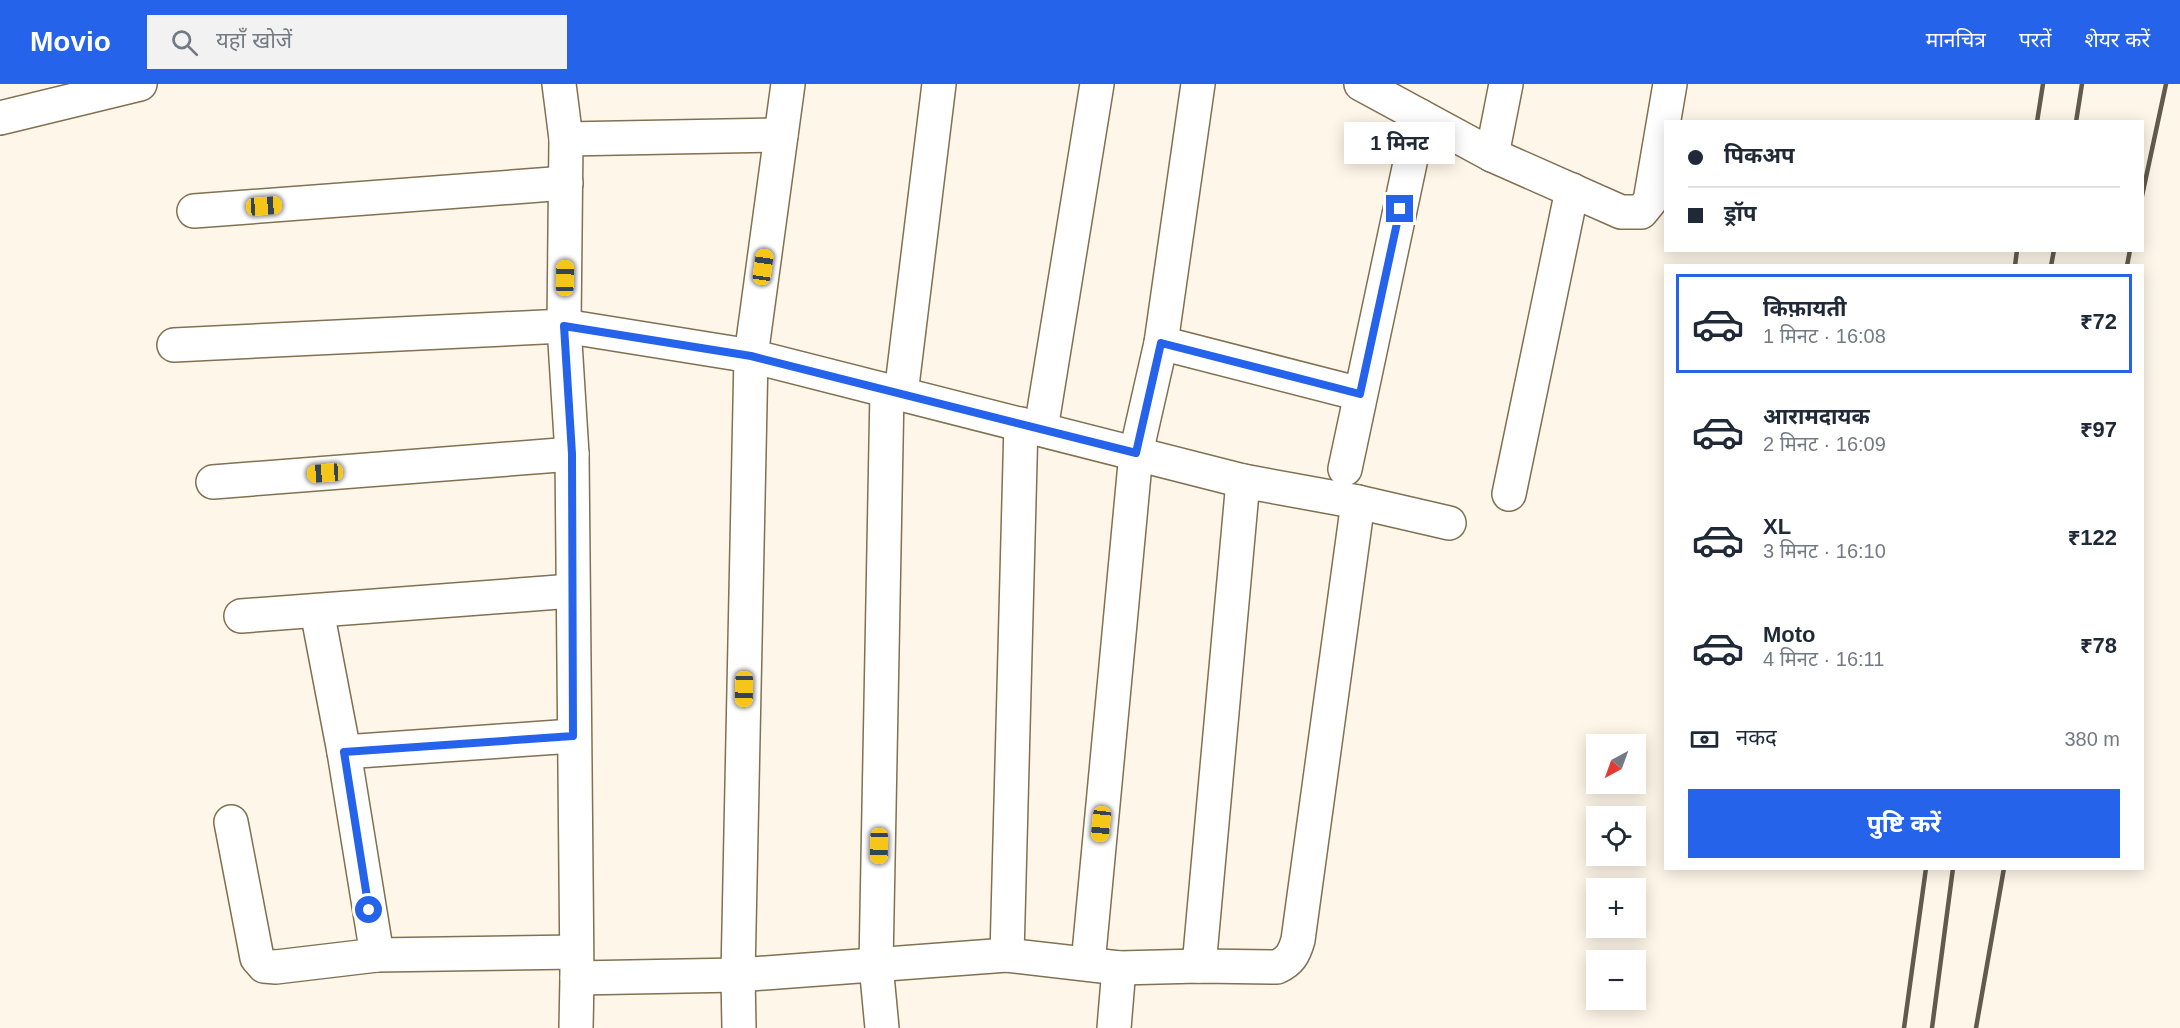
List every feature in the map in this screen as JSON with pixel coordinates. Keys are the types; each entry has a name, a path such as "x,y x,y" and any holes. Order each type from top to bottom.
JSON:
{"street":[{"path":"0,118 51,95 140,84"},
{"path":"559,84 566,139 564,326 572,454 576,1028"},
{"path":"739,1028 738,975 751,356 788,84"},
{"path":"882,1028 876,965 894,393 939,84"},
{"path":"1007,955 1031,427 1097,84"},
{"path":"1114,1028 1103,966 1136,453 1161,343 1198,84"},
{"path":"1362,84 1492,155 1621,212 1641,212 1650,201 1670,84"},
{"path":"1492,155 1506,84"},
{"path":"1345,469 1420,116"},
{"path":"566,139 781,135"},
{"path":"194,211 566,183"},
{"path":"1509,494 1572,190"},
{"path":"174,345 564,326 751,356 1243,480 1358,502 1449,523"},
{"path":"1161,343 1360,394"},
{"path":"213,482 572,454"},
{"path":"1199,966 1243,480"},
{"path":"231,822 258,958 264,966 276,968 377,955 738,975 1007,955 1103,966 1277,967 1288,961 1295,950 1358,502"},
{"path":"241,616 572,591"},
{"path":"317,611 344,752 377,955"},
{"path":"344,752 573,736"}],"railway":[{"path":"2037,120 2043,84"},
{"path":"2076,120 2082,84"},
{"path":"2144,187 2166,84"},
{"path":"2015,264 2017,252"},
{"path":"2051,264 2054,252"},
{"path":"2127,264 2130,252"},
{"path":"1904,1028 1926,870"},
{"path":"1932,1028 1953,870"},
{"path":"1976,1028 2004,870"}],"route":[{"path":"369,910 344,752 573,736 572,454 564,326 751,356 1136,453 1161,343 1360,394 1400,209"}]}
